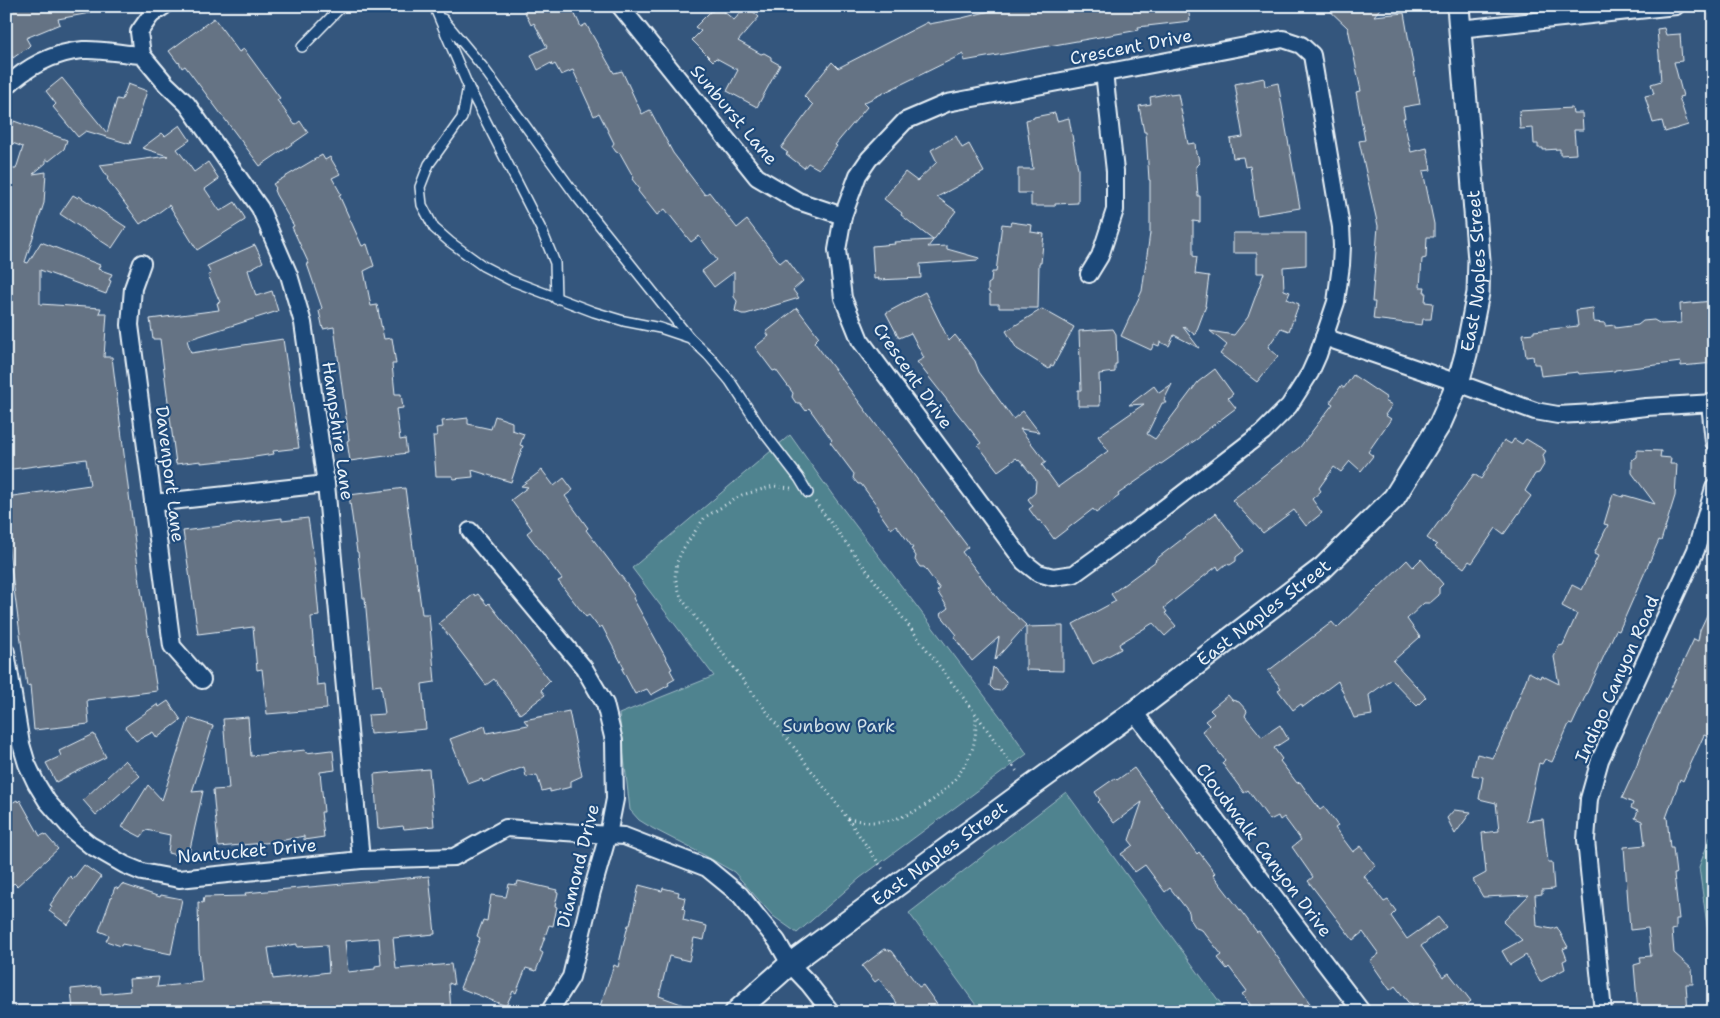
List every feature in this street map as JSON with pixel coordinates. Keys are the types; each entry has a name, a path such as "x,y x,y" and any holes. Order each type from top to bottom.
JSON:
{"street":[{"path":"6,87 23,72 37,64 68,53 84,50 142,55 139,32 151,15 164,6"},
{"name":"Sunburst Lane","path":"620,6 757,177 798,202 843,216"},
{"name":"East Naples Street","path":"736,1012 790,964 1134,712 1324,568 1394,498 1440,424 1458,382 1466,354 1478,294 1480,260 1458,6"},
{"path":"1459,29 1605,10 1676,6"},
{"name":"Crescent Drive","path":"1284,39 1302,45 1312,55 1341,227 1342,246 1339,284 1330,320 1318,355 1300,390 1289,406 1263,432 1146,522 1074,574 1053,577 1038,573 1024,562 860,340 843,298 838,250 843,216 858,175 868,159 905,121 947,102 1284,39"},
{"name":"Hampshire Lane","path":"142,55 166,84 186,104 260,208 289,275 303,323 326,484 361,860"},
{"path":"1089,274 1100,256 1115,210 1115,170 1104,72"},
{"name":"Davenport Lane","path":"142,262 133,288 130,324 172,646 202,680"},
{"path":"1324,337 1458,382 1535,411 1558,415 1712,403 1714,442"},
{"path":"153,503 326,484"},
{"name":"Indigo Canyon Road","path":"1603,1012 1586,840 1588,799 1600,760 1696,550 1714,488"},
{"name":"Diamond Drive","path":"470,530 584,668 605,704 614,741 615,798 608,835 571,977 549,1012"},
{"name":"Nantucket Drive","path":"6,652 20,744 27,764 47,801 60,817 90,846 108,857 142,872 179,880 361,860 454,857 506,828 608,835"},
{"name":"Cloudwalk Canyon Drive","path":"1134,712 1362,1012"},
{"path":"608,835 624,836 707,868 740,895 777,941 790,964 831,1012"}],"lane":[{"path":"302,47 342,6"},
{"path":"435,9 468,86 542,231 555,263 556,299"},
{"path":"435,9 482,66 577,197 690,338 709,356 730,381 762,430 799,478 808,493"},
{"path":"468,86 462,118 429,164 420,187 422,205 434,228 483,266 510,280 556,299 624,321 660,328 690,338"}],"path":[{"path":"897,886 886,874 848,819 681,598 675,577 677,562 683,549 705,517 742,495 774,486 794,488 808,493 1029,788"},
{"path":"848,819 871,822 904,816 933,799 949,785 966,764 973,748 976,715"}],"green space":[{"name":"Sunbow Park","path":"790,435 834,497 1027,754 860,878 797,933 773,916 734,872 652,828 639,820 630,810 619,714 714,676 632,568"},
{"path":"1066,792 1227,1012 981,1012 909,913"},
{"path":"1714,827 1714,976 1699,867"}],"building":[{"path":"6,6 89,6 90,13 58,19 60,24 26,38 30,45 13,58 12,56 6,60"},
{"path":"522,6 571,6 581,27 586,24 614,73 622,71 642,114 650,110 673,153 705,195 709,192 737,228 747,220 780,263 786,258 803,281 793,290 799,298 746,314 735,311 737,301 734,297 734,272 714,287 702,271 717,260 699,236 691,242 665,209 657,215 638,191 639,188 632,179 634,178 620,153 616,152 612,146 614,143 599,113 594,116 573,70 561,75 555,64 552,66 551,63 538,70 531,55 547,47 534,23 531,25"},
{"path":"717,6 734,20 747,6 759,17 738,41 761,54 764,53 771,57 771,60 780,65 757,107 727,91 738,70 716,58 713,61 692,40 701,31 695,27"},
{"path":"1002,6 1188,6 1190,21 1138,27 1139,30 964,61 963,54 863,103 867,107 835,145 837,146 819,169 808,163 804,168 781,148 813,105 804,96 832,62 838,68 928,22 929,24 962,18 1002,8"},
{"path":"1325,6 1382,6 1374,16 1404,13 1420,104 1403,107 1405,118 1403,118 1411,152 1427,148 1431,170 1423,171 1434,224 1434,237 1427,237 1426,258 1422,259 1420,287 1425,287 1425,302 1433,303 1431,319 1423,319 1422,325 1373,319 1375,302 1372,302 1378,226 1359,141 1365,140 1356,92 1361,91 1348,28"},
{"path":"214,18 239,52 244,49 280,98 277,100 295,125 300,121 308,133 260,166 185,66 182,68 169,51"},
{"path":"1664,28 1666,35 1680,34 1682,61 1674,62 1683,96 1679,97 1688,125 1665,132 1662,121 1653,123 1645,96 1654,94 1651,84 1661,81 1657,29"},
{"path":"62,78 107,133 117,99 122,100 128,84 147,91 130,144 86,131 78,137 53,107 56,104 46,91"},
{"path":"1264,78 1265,86 1278,83 1300,208 1257,215 1250,166 1245,167 1243,157 1233,158 1230,139 1243,137 1235,84"},
{"path":"1170,93 1170,95 1178,94 1188,144 1195,143 1198,156 1199,163 1196,166 1198,196 1200,196 1200,222 1193,221 1193,256 1197,257 1195,274 1209,276 1206,306 1195,335 1183,327 1199,348 1174,335 1169,346 1160,342 1159,346 1154,344 1151,350 1121,336 1142,291 1150,233 1150,180 1146,132 1144,132 1139,106 1151,104 1150,97"},
{"path":"1572,108 1573,113 1582,113 1583,130 1574,130 1576,154 1560,155 1560,149 1543,150 1543,148 1538,148 1538,144 1534,144 1533,128 1520,129 1519,111"},
{"path":"1055,113 1057,121 1069,118 1078,169 1078,203 1055,204 1055,206 1031,206 1031,193 1018,193 1018,169 1033,169 1026,120"},
{"path":"14,121 67,140 64,149 49,161 46,159 46,163 33,174 46,172 44,203 25,262 28,263 41,242 100,265 98,269 112,274 106,294 40,270 40,304 101,308 99,313 107,313 104,357 112,357 140,583 157,691 87,700 89,724 34,730 30,685 27,686 6,529 6,497 90,485 86,459 6,470 6,402 8,402 6,315 9,315 8,288 6,288 6,169 16,169 23,147 7,141"},
{"path":"180,125 190,140 177,149 194,172 208,162 219,179 205,189 220,211 235,202 245,218 245,220 197,250 169,205 140,224 107,179 100,165 168,156 142,148 162,133 165,136"},
{"path":"956,136 962,148 969,144 984,172 937,197 956,211 928,247 947,246 947,249 979,258 978,260 920,264 921,278 874,279 872,246 895,244 894,242 933,240 884,199 905,172 917,181 937,162 931,150"},
{"path":"322,155 325,160 330,157 340,174 332,178 341,194 339,195 362,246 367,244 374,266 364,271 371,306 377,305 384,339 392,338 396,364 392,364 395,394 401,394 403,408 396,409 400,440 405,439 407,453 350,461 334,327 323,329 319,311 322,308 307,264 309,264 292,227 294,226 276,195 274,190 276,188 273,184"},
{"path":"73,195 78,198 79,196 126,227 112,248 60,214"},
{"path":"1011,222 1032,225 1031,232 1044,234 1041,263 1039,263 1038,308 999,308 999,304 990,304 988,284 991,282 992,272 996,272 1002,224 1010,225"},
{"path":"1233,233 1306,233 1306,265 1283,267 1284,290 1290,292 1287,299 1299,304 1289,331 1281,328 1268,347 1278,356 1257,382 1220,354 1227,345 1210,331 1234,335 1248,317 1264,273 1257,273 1257,253 1233,253"},
{"path":"255,245 263,262 248,270 256,296 272,291 278,311 187,340 191,353 283,339 299,448 273,451 274,454 242,459 176,464 160,339 153,339 150,319 219,310 217,303 220,302 208,275 211,274 207,266"},
{"path":"925,292 949,341 955,335 975,361 979,372 1013,419 1023,411 1039,432 1020,429 1046,462 1042,465 1058,487 1108,451 1098,436 1144,404 1129,405 1154,386 1159,393 1172,384 1164,400 1166,403 1162,403 1147,434 1155,439 1198,382 1215,369 1233,394 1228,398 1236,408 1200,437 1118,494 1119,496 1096,513 1093,509 1054,539 1029,509 1033,506 1028,499 1035,493 1036,480 1019,459 1016,458 998,471 978,445 981,443 917,362 924,358 911,333 899,338 886,313"},
{"path":"1713,301 1714,363 1681,366 1681,362 1615,371 1541,376 1539,364 1534,364 1533,356 1526,357 1523,334 1578,326 1576,310 1593,308 1594,322 1605,323 1605,326 1615,325 1615,328 1638,325 1643,321 1654,320 1661,324 1681,323 1680,304"},
{"path":"797,308 819,337 814,342 968,547 962,552 999,600 1026,625 995,660 999,637 972,661 954,637 957,635 940,614 948,608 937,591 940,589 924,567 920,567 915,560 916,556 911,549 913,548 896,525 891,529 877,509 879,508 861,484 858,484 853,478 854,474 830,442 832,440 809,408 806,411 800,403 796,403 792,397 793,393 776,370 773,371 755,347 769,336 766,332"},
{"path":"1042,309 1074,327 1053,366 1051,365 1049,369 1017,349 1006,331"},
{"path":"1113,329 1116,334 1117,364 1115,364 1115,372 1099,374 1100,406 1078,406 1078,390 1081,390 1079,331"},
{"path":"1353,375 1387,398 1385,401 1392,405 1385,415 1391,419 1368,452 1373,456 1361,471 1350,461 1341,472 1334,467 1319,488 1321,491 1312,499 1322,513 1306,526 1294,510 1263,533 1232,500 1300,447 1333,404 1330,402 1341,386 1344,388"},
{"path":"495,416 512,422 512,430 524,434 520,445 523,446 511,482 472,470 473,477 453,479 453,476 436,476 433,436 437,436 436,428 443,427 442,421 468,418 468,424 491,429"},
{"path":"1514,439 1522,444 1526,439 1546,451 1543,455 1545,463 1539,473 1535,474 1525,491 1531,496 1504,534 1496,528 1472,563 1469,561 1464,568 1435,547 1437,545 1427,538 1474,474 1481,479 1504,440 1511,444"},
{"path":"1637,450 1661,451 1660,457 1671,458 1670,464 1677,464 1675,496 1661,541 1659,540 1619,631 1616,630 1572,725 1569,724 1552,762 1545,759 1542,764 1539,763 1526,821 1543,819 1548,862 1552,862 1554,889 1542,890 1542,894 1535,895 1537,926 1552,929 1557,927 1568,947 1563,949 1567,959 1563,961 1565,969 1540,982 1526,955 1510,965 1502,951 1522,940 1503,922 1529,895 1483,897 1473,880 1486,873 1482,833 1499,831 1496,803 1479,799 1483,777 1472,775 1477,754 1493,758 1529,672 1540,678 1541,675 1559,684 1554,657 1559,646 1563,645 1577,614 1562,606 1572,585 1582,590 1598,556 1594,554 1608,525 1604,524 1613,494 1623,497 1624,495 1655,504 1632,473 1632,460 1637,457"},
{"path":"542,470 554,486 564,478 573,490 565,496 588,528 586,530 628,585 635,597 633,598 672,669 670,670 675,679 668,683 669,685 651,695 647,689 635,694 602,626 599,628 589,615 586,617 558,581 562,579 527,533 532,529 511,500 528,487 521,486"},
{"path":"405,488 422,614 429,614 435,682 422,684 426,729 370,734 368,715 385,714 381,685 373,686 365,598 363,598 349,495"},
{"path":"1216,513 1244,551 1236,557 1236,561 1230,565 1226,564 1219,570 1217,566 1164,608 1167,612 1165,613 1176,626 1165,636 1153,623 1119,644 1121,649 1093,664 1073,624 1116,601 1111,594"},
{"path":"282,518 282,521 308,518 316,572 319,616 311,617 317,685 325,684 327,709 267,714 262,669 257,670 253,627 198,634 183,531"},
{"path":"1421,559 1443,584 1439,588 1439,595 1430,603 1424,603 1407,619 1420,637 1393,661 1426,697 1417,706 1391,679 1369,695 1372,715 1354,718 1338,681 1303,707 1301,704 1293,710 1278,690 1281,688 1268,671 1332,622 1337,628 1407,560 1413,567"},
{"path":"474,594 475,596 478,594 487,605 489,603 550,681 541,690 545,695 520,714 494,679 486,685 439,623"},
{"path":"1714,600 1714,739 1704,735 1683,781 1680,779 1666,818 1670,848 1673,848 1679,919 1676,919 1676,929 1672,930 1674,953 1692,969 1693,984 1686,984 1688,1012 1638,1012 1634,965 1641,963 1640,957 1651,956 1648,928 1630,930 1624,847 1645,845 1642,821 1635,818 1638,811 1631,808 1633,803 1622,798 1642,750 1694,639 1698,641 1700,630"},
{"path":"1063,626 1063,671 1026,670 1026,627"},
{"path":"993,667 1006,681 1005,687 1000,691 994,690 990,686"},
{"path":"1228,695 1232,700 1239,702 1247,711 1245,716 1262,737 1280,725 1288,739 1274,748 1282,759 1280,761 1297,783 1300,782 1320,810 1324,807 1338,826 1335,828 1353,852 1361,846 1376,866 1364,876 1384,902 1388,900 1396,911 1391,916 1407,939 1438,917 1446,927 1421,946 1443,977 1449,973 1471,1001 1457,1012 1416,1012 1395,986 1390,990 1370,961 1379,954 1363,932 1353,940 1308,881 1313,877 1292,847 1301,840 1284,817 1280,820 1278,816 1270,820 1248,790 1244,793 1222,763 1225,760 1202,731 1209,725 1205,721 1214,714 1210,710"},
{"path":"168,701 181,720 157,738 153,732 136,741 125,727 158,704 159,707"},
{"path":"569,711 582,776 571,781 571,787 550,792 550,789 542,791 537,775 526,777 524,767 483,782 482,779 468,784 450,739 485,726 487,733 528,725 524,720"},
{"path":"248,717 251,756 305,750 306,753 333,751 335,770 320,772 324,812 321,812 324,837 304,840 304,836 275,842 219,847 213,790 229,789 223,719"},
{"path":"189,718 213,726 192,792 203,791 188,858 168,853 170,835 146,830 141,837 122,827 148,785 162,800"},
{"path":"94,734 106,757 56,782 46,763 61,756 59,751"},
{"path":"125,760 140,776 96,815 83,800"},
{"path":"1134,768 1197,854 1199,852 1215,873 1213,875 1257,932 1259,931 1316,1012 1256,1012 1242,994 1247,991 1229,967 1227,969 1218,958 1222,955 1202,930 1196,928 1190,919 1189,912 1170,888 1165,892 1145,865 1135,872 1121,854 1133,845 1129,840 1142,802 1114,823 1098,802 1100,800 1095,792"},
{"path":"429,769 434,826 404,829 403,826 378,829 374,774"},
{"path":"17,800 18,802 20,800 40,836 45,834 58,849 17,886 14,883 6,890 6,806"},
{"path":"1454,810 1471,812 1455,834 1447,818"},
{"path":"84,865 101,877 68,925 49,911 52,906 50,905 70,876 73,879"},
{"path":"429,876 435,934 393,938 396,969 451,964 454,985 449,983 451,1012 73,1012 71,989 100,986 101,994 130,991 129,979 159,977 157,987 202,982 198,902 203,903 204,897 246,896 245,893","holes":["379,938 381,965 375,966 375,969 348,972 345,941","297,944 297,947 327,945 329,972 273,979 268,948"]},
{"path":"518,881 557,890 555,906 557,907 553,926 549,925 540,951 543,953 536,971 526,968 516,993 513,991 506,1006 460,988 480,938 477,936 483,920 487,921 491,895 506,897 509,884 517,885"},
{"path":"122,884 160,897 161,895 182,899 171,954 122,944 121,946 106,941 109,935 99,931 115,887 118,889"},
{"path":"639,885 662,891 663,888 679,892 678,896 685,898 683,920 707,926 704,940 694,938 689,961 669,956 659,996 698,1010 698,1012 598,1012 614,965 618,967"},
{"path":"885,949 892,951 919,987 923,985 938,1006 930,1012 885,1012 897,1003 879,979 875,982 862,966"}]}
